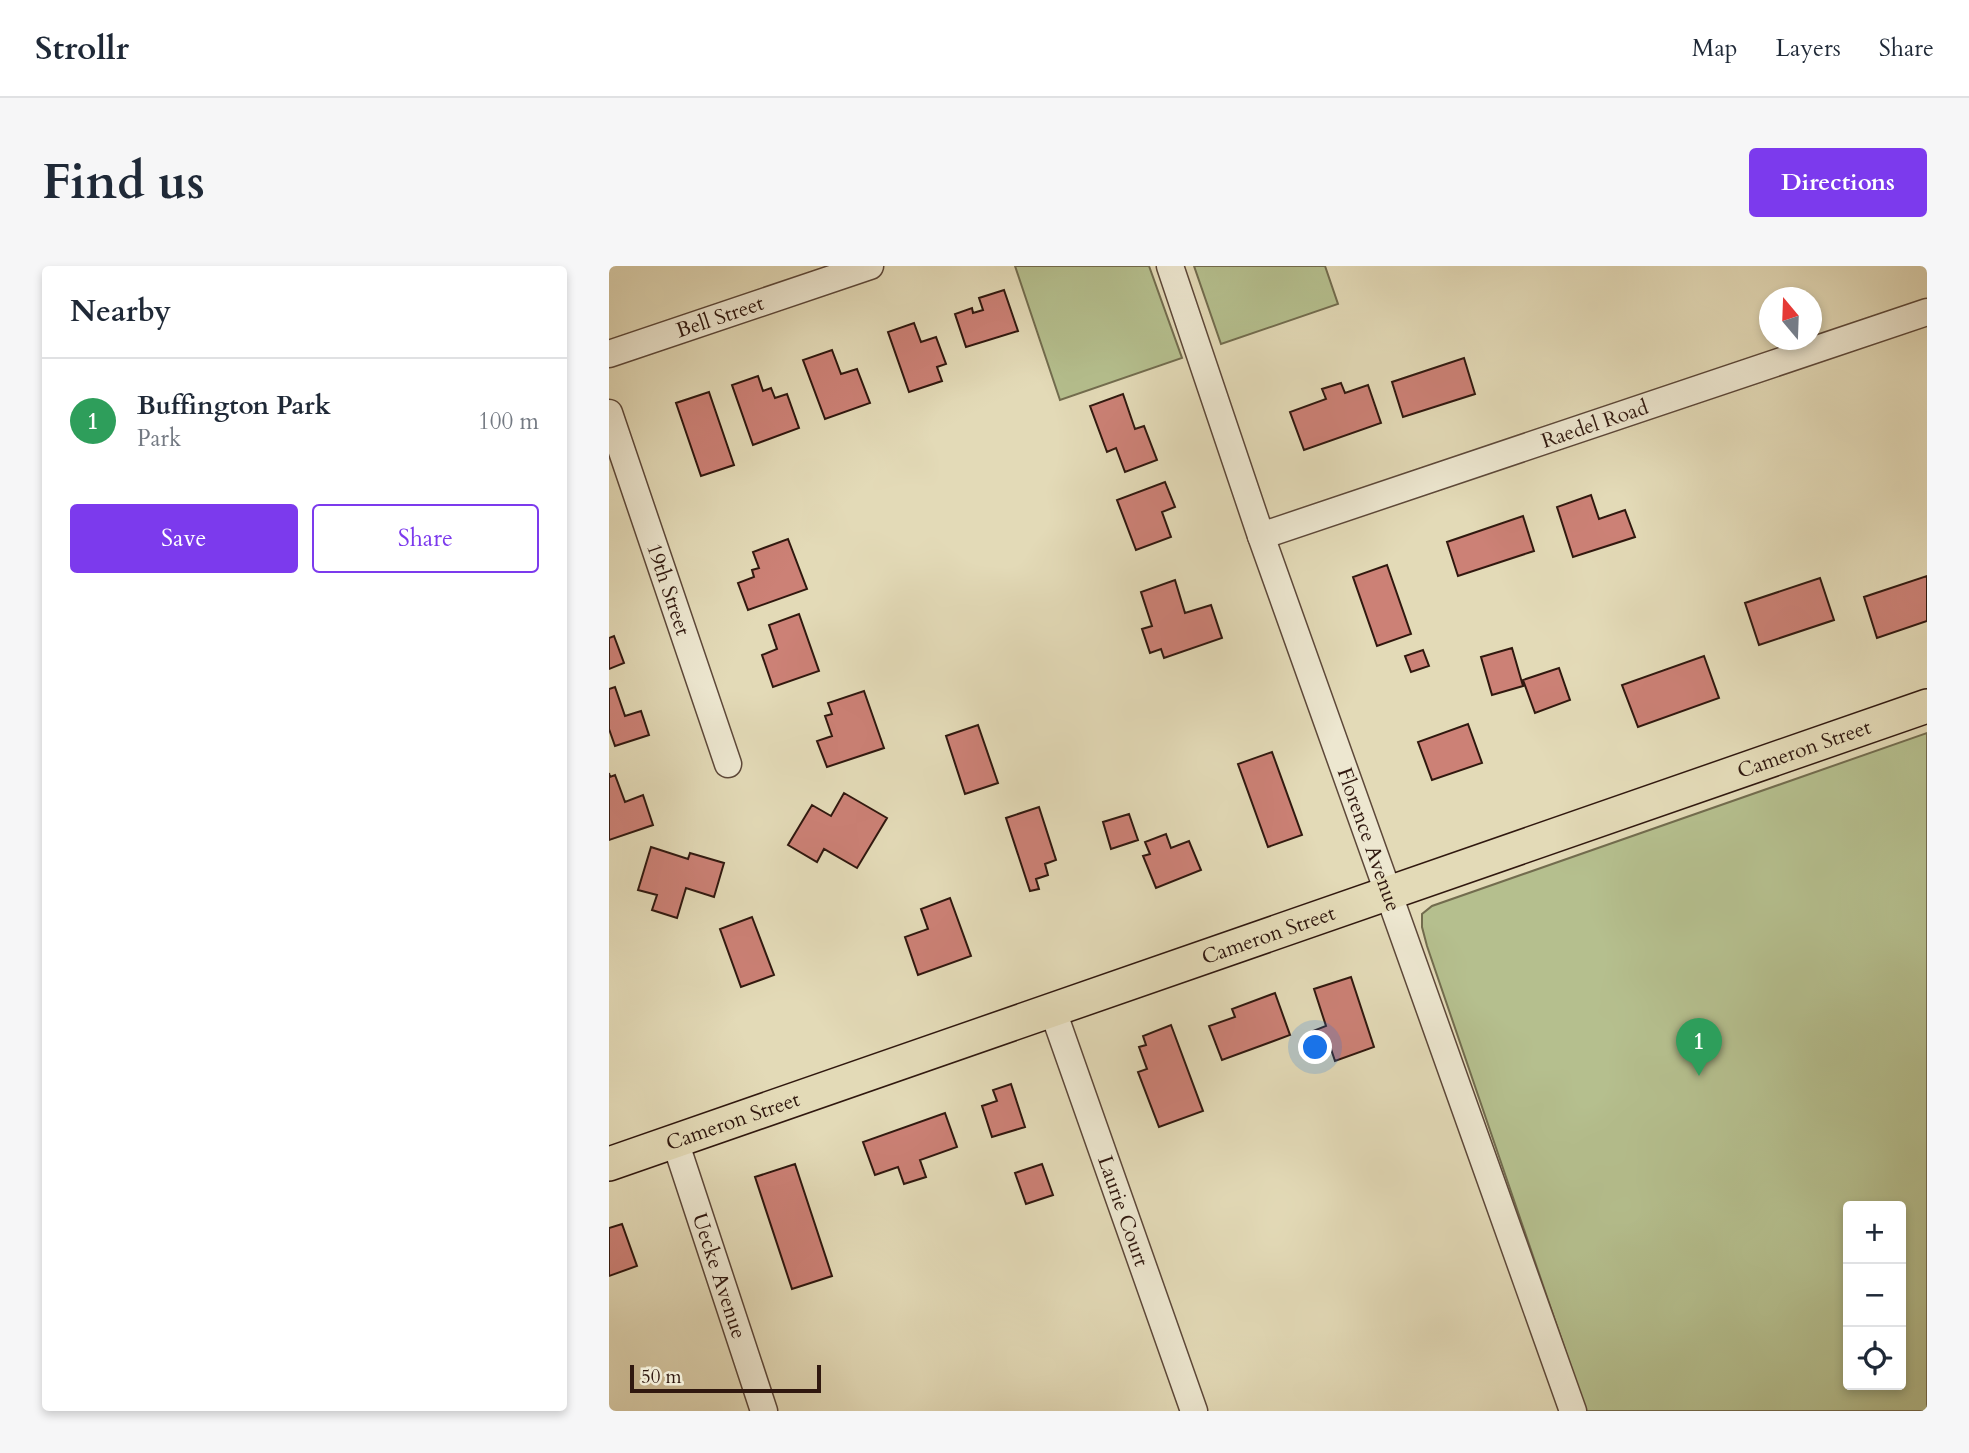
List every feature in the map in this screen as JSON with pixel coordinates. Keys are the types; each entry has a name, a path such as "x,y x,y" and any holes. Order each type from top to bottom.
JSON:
{"main road":[{"name":"Cameron Street","path":"609,1164 1927,706"}],"street":[{"name":"Bell Street","path":"609,354 870,266"},
{"name":"Florence Avenue","path":"1170,266 1261,536 1573,1411"},
{"name":"Raedel Road","path":"1261,536 1927,312"},
{"name":"19th Street","path":"609,413 728,764"},
{"name":"Laurie Court","path":"1053,1011 1194,1411"},
{"name":"Uecke Avenue","path":"675,1142 764,1411"}],"green space":[{"path":"1015,266 1149,266 1182,358 1060,400"},
{"path":"1194,266 1325,266 1338,304 1221,344"},
{"path":"1927,733 1927,1411 1586,1411 1427,946 1422,914 1432,906"}],"building":[{"path":"1004,290 1018,331 966,347 955,314 972,308 973,313 983,310 979,298"},
{"path":"914,323 921,342 936,337 946,364 937,367 942,381 909,392 888,332"},
{"path":"832,350 841,374 857,369 870,403 825,419 803,360"},
{"path":"1464,358 1475,394 1403,417 1392,382"},
{"path":"758,376 763,391 771,388 775,398 787,394 799,428 753,445 732,385"},
{"path":"1341,383 1345,393 1368,385 1381,423 1304,450 1290,412 1326,399 1322,389"},
{"path":"709,392 734,465 701,476 676,403"},
{"path":"1123,394 1135,429 1144,426 1157,460 1125,472 1116,448 1107,452 1090,406"},
{"path":"1165,482 1175,507 1162,512 1171,537 1136,550 1117,500"},
{"path":"1591,495 1599,519 1625,510 1635,537 1573,557 1557,507"},
{"path":"1523,516 1534,551 1458,576 1447,542"},
{"path":"788,539 807,589 748,610 738,583 754,577 752,570 759,568 753,552"},
{"path":"1387,565 1411,634 1377,646 1353,577"},
{"path":"1927,576 1927,621 1877,638 1864,597"},
{"path":"1820,578 1834,620 1759,645 1745,603"},
{"path":"1175,580 1185,613 1211,605 1222,638 1164,658 1161,649 1150,653 1142,629 1152,626 1141,592"},
{"path":"799,614 819,671 773,687 762,655 777,649 769,625"},
{"path":"614,636 624,663 609,669 609,638"},
{"path":"1512,648 1523,686 1492,695 1481,657"},
{"path":"1423,650 1429,666 1411,672 1405,656"},
{"path":"1704,656 1719,698 1638,727 1622,685"},
{"path":"1559,668 1570,700 1535,713 1523,680"},
{"path":"615,687 625,716 641,711 649,735 615,746 609,729 609,689"},
{"path":"864,691 884,748 827,767 817,741 832,736 825,716 832,714 828,703"},
{"path":"1468,724 1482,763 1432,780 1418,742"},
{"path":"978,725 998,783 965,794 946,736"},
{"path":"1272,752 1302,835 1268,847 1238,764"},
{"path":"609,773 610,777 615,775 625,802 643,795 653,825 609,840"},
{"path":"844,793 887,818 857,868 824,849 817,862 788,845 812,805 831,816"},
{"path":"1039,807 1056,860 1045,864 1048,875 1036,879 1039,889 1030,891 1006,818"},
{"path":"1129,814 1138,840 1111,849 1103,822"},
{"path":"1166,834 1171,848 1189,841 1201,870 1156,888 1143,856 1150,854 1145,842"},
{"path":"651,847 688,859 690,853 724,863 714,897 686,888 677,918 652,910 657,895 638,890"},
{"path":"950,898 971,956 918,975 905,937 928,929 921,909"},
{"path":"752,917 774,975 741,987 720,929"},
{"path":"1351,977 1374,1047 1335,1061 1331,1049 1320,1053 1313,1031 1326,1026 1314,989"},
{"path":"1275,993 1290,1035 1222,1060 1209,1026 1235,1017 1232,1009"},
{"path":"1171,1025 1203,1111 1159,1127 1138,1072 1147,1069 1139,1047 1146,1045 1143,1036"},
{"path":"1011,1084 1025,1127 992,1137 982,1106 997,1101 993,1090"},
{"path":"945,1113 957,1147 920,1160 926,1177 904,1184 898,1167 875,1175 863,1142"},
{"path":"795,1164 832,1276 792,1289 755,1177"},
{"path":"1042,1164 1053,1195 1026,1204 1015,1173"},
{"path":"622,1224 637,1266 609,1276 609,1228"}],"place":[{"name":"Buffington Park","path":"1699,1076"}]}
